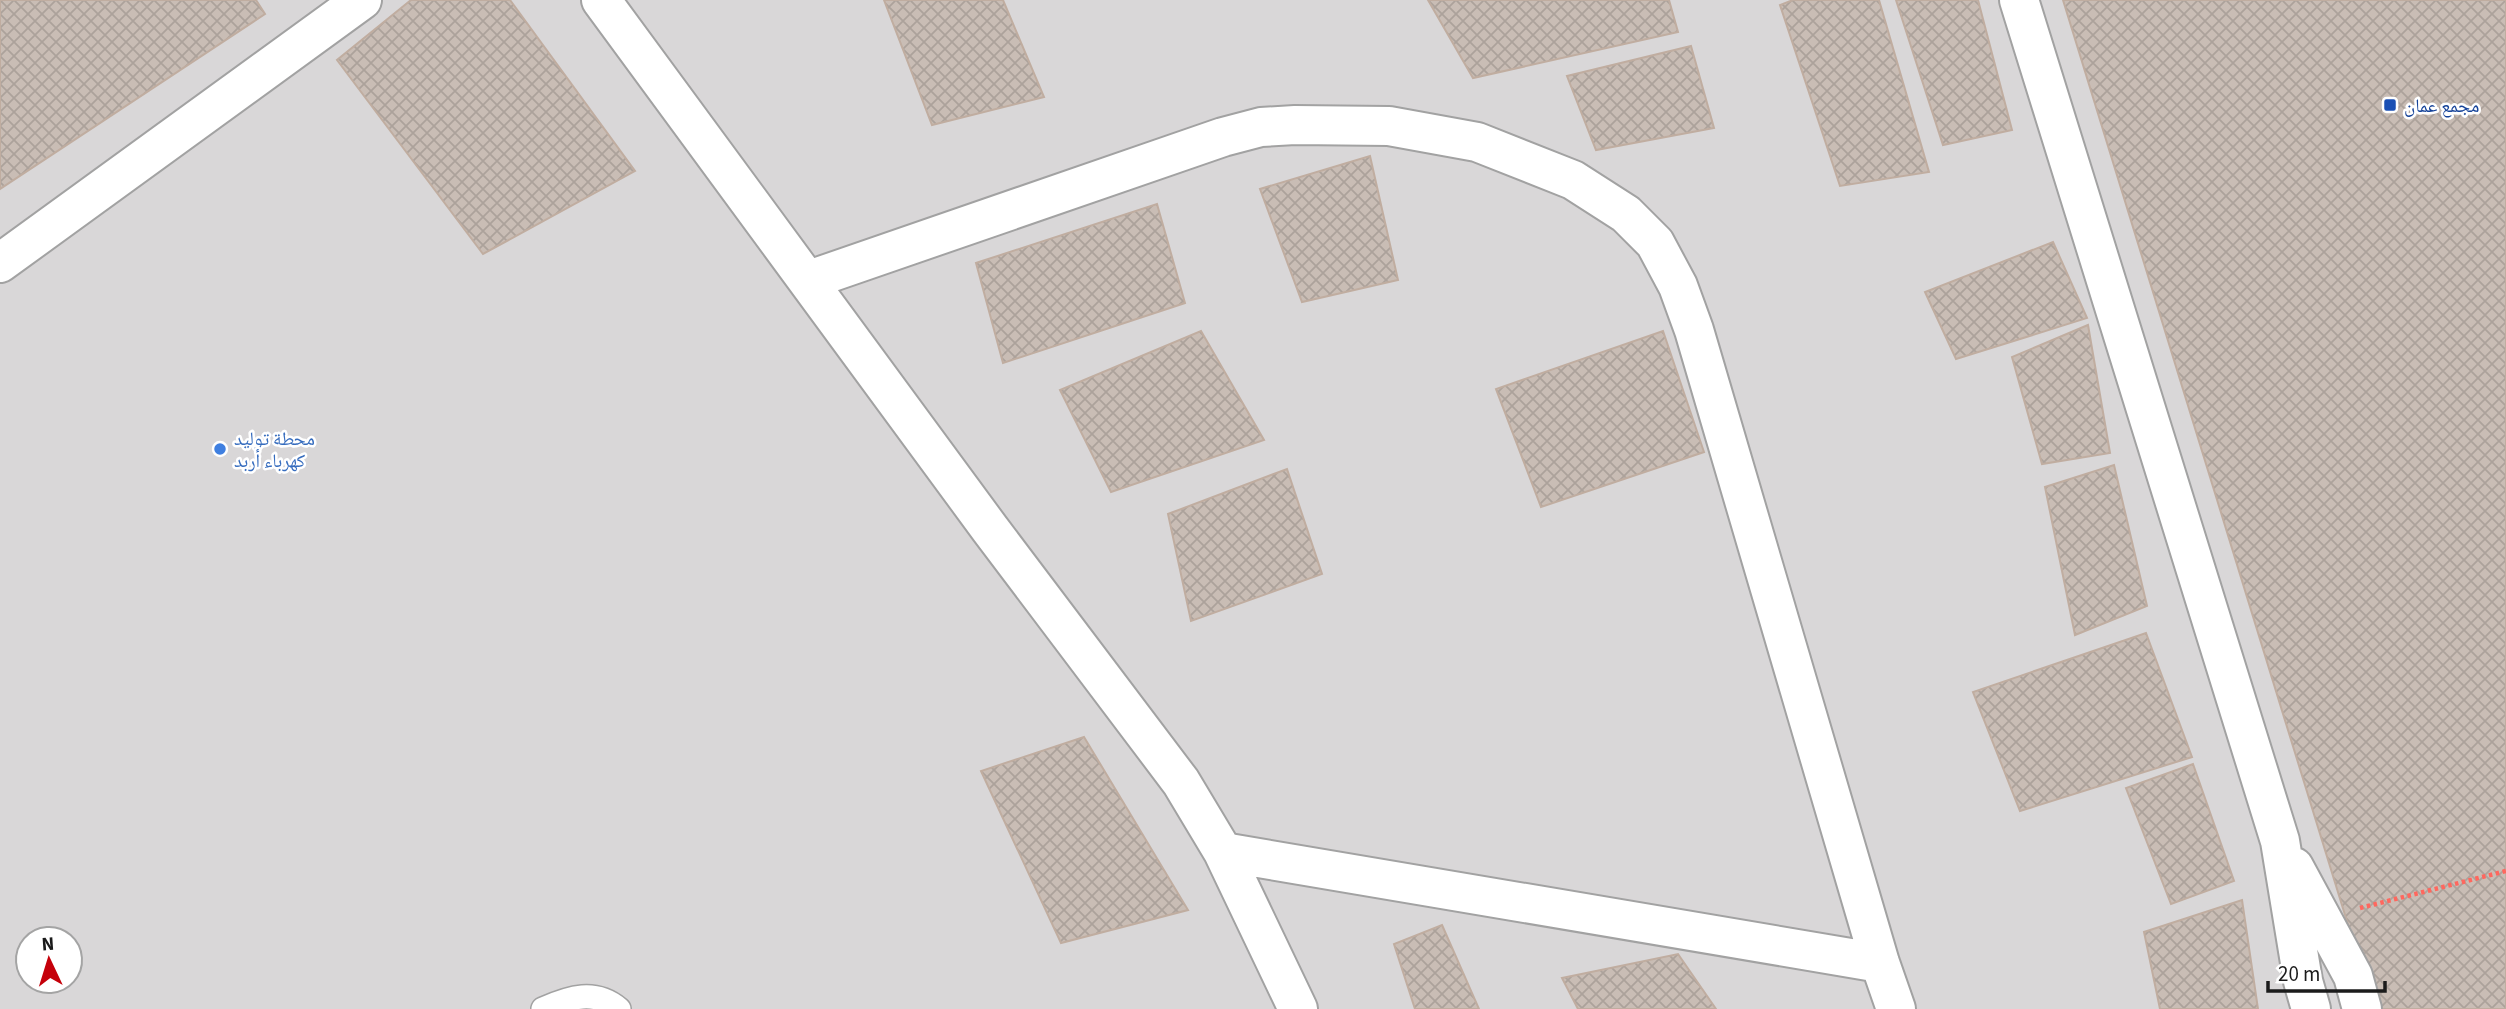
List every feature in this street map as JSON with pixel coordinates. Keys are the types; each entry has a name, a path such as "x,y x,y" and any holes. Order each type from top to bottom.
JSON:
{"street":[{"path":"0,263 362,0"},
{"path":"601,0 990,529 1181,782 1223,852 1298,1009"},
{"path":"2019,0 2280,841 2303,981 2311,1009"},
{"path":"809,280 1223,137 1261,127 1389,126 1477,142 1573,180 1626,214 1655,243 1678,286 1694,330 1880,963 1896,1009"},
{"path":"2280,841 2353,976 2362,1009"},
{"path":"1223,852 1880,963"}],"lane":[{"path":"543,1009 560,1002 590,996 603,998 619,1009"}],"path":[{"path":"2323,922 2356,909 2506,871"}],"shaded area":[{"path":"0,0 2506,0 2506,1009 0,1009"}],"building":[{"path":"0,0 256,0 265,14 0,189"},
{"path":"411,0 510,0 635,171 483,254 337,60"},
{"path":"884,0 1003,0 1044,97 932,125"},
{"path":"1428,0 1669,0 1678,32 1473,78"},
{"path":"1793,0 1879,0 1929,172 1840,186 1780,5"},
{"path":"1896,0 1978,0 2012,130 1943,145"},
{"path":"2063,0 2506,0 2506,1009 2374,1009"},
{"path":"1691,46 1714,128 1596,150 1567,76"},
{"path":"1370,156 1398,280 1302,302 1260,189"},
{"path":"1157,204 1185,303 1003,363 976,263"},
{"path":"2053,242 2087,318 1956,359 1925,292"},
{"path":"2088,325 2110,453 2042,464 2012,357"},
{"path":"1201,331 1264,440 1111,492 1060,390"},
{"path":"1663,331 1704,452 1541,507 1496,389"},
{"path":"2114,465 2147,606 2075,635 2045,487"},
{"path":"1287,469 1322,574 1191,621 1168,514"},
{"path":"2146,633 2192,757 2020,811 1973,692"},
{"path":"1084,737 1188,910 1061,943 981,771"},
{"path":"2193,764 2234,881 2171,904 2126,788"},
{"path":"2242,900 2258,1009 2160,1009 2144,932"},
{"path":"1442,925 1479,1009 1415,1009 1394,944"},
{"path":"1678,954 1716,1009 1578,1009 1562,978"}],"place":[{"name":"مجمع عمان","path":"2390,105"},
{"name":"محطة توليد كهرباء أربد","path":"220,449"}]}
